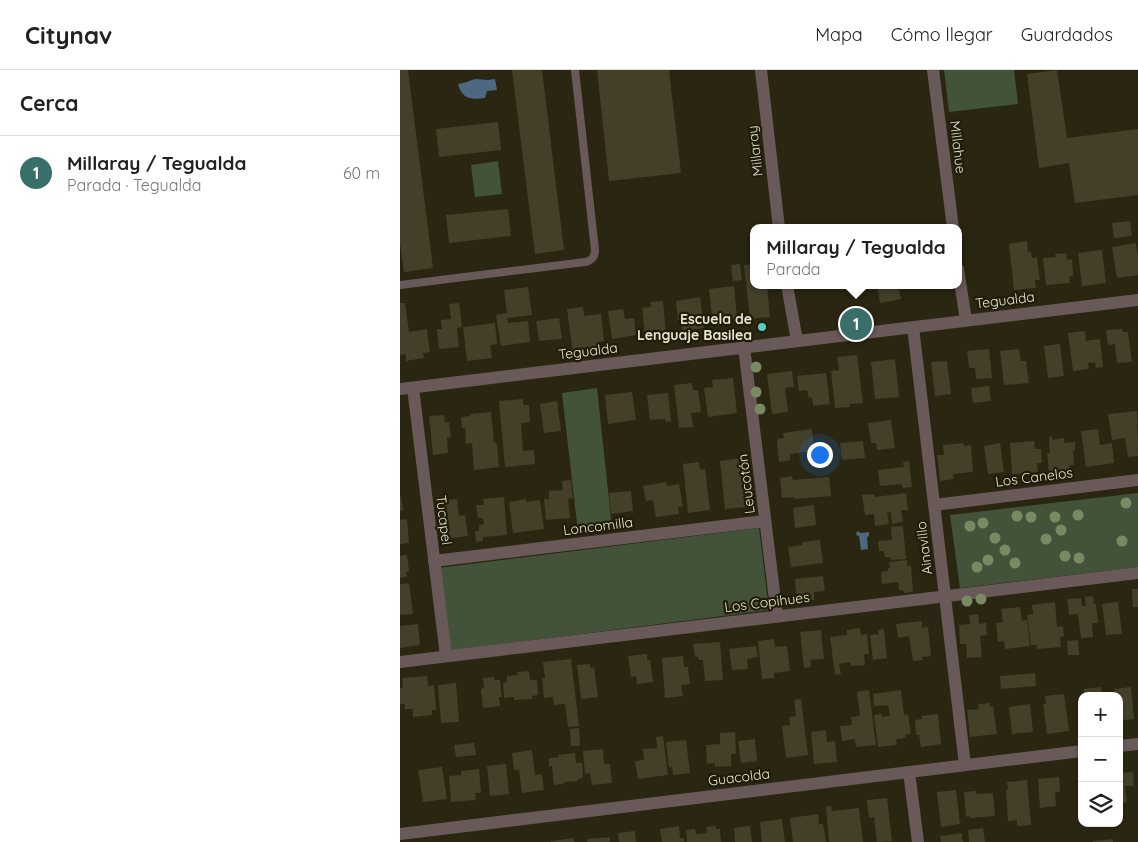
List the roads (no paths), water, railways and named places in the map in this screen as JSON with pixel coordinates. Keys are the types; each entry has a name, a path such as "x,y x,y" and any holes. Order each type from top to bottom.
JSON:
{"street":[{"name":"Millaray","path":"760,70 779,224"},
{"name":"Millahue","path":"933,70 952,224"},
{"path":"788,289 797,341"},
{"path":"961,289 966,320"},
{"name":"Tegualda","path":"406,388 1138,300"},
{"name":"Ainavillo","path":"913,327 965,765"},
{"name":"Leucotón","path":"744,347 777,616"},
{"name":"Tucapel","path":"406,388 434,561 446,656"},
{"name":"Los Canelos","path":"934,505 1138,480"},
{"name":"Loncomilla","path":"434,561 765,521"},
{"name":"Los Copihues","path":"400,662 1138,573"},
{"path":"1123,746 1138,744"},
{"name":"Guacolda","path":"400,834 1078,751"},
{"path":"909,772 918,842"}],"lane":[{"path":"400,285 588,261 593,258 595,250 575,70"}],"water":[{"path":"475,79 495,79 497,90 487,91 485,98 475,99 465,96 458,84"},
{"path":"857,531 861,533 869,532 867,537 868,549 861,550 859,536 856,535"}],"place":[{"name":"Millaray / Tegualda","path":"856,324"},
{"name":"Escuela de Lenguaje Basilea","path":"762,327"}]}
